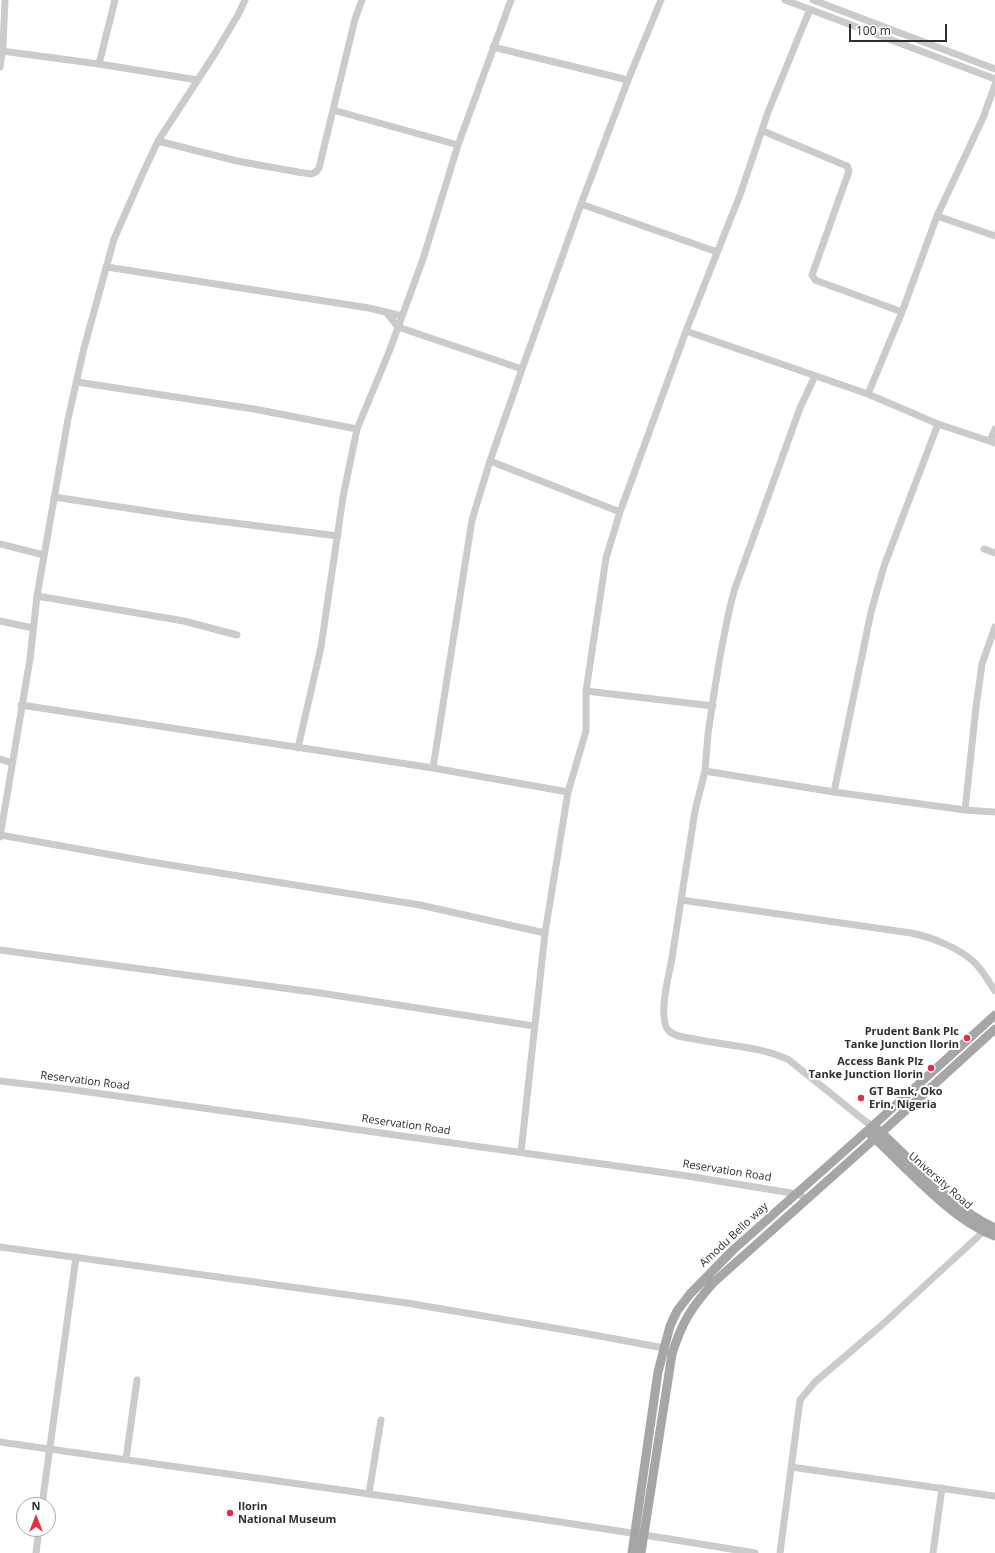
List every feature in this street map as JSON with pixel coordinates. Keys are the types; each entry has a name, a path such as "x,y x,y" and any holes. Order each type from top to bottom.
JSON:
{"main road":[{"name":"Amodu Bello way","path":"641,1553 640,1534 658,1372 672,1321 677,1311 690,1294 733,1250 798,1194 869,1126 995,1015"},
{"name":"Amodu Bello way","path":"632,1553 640,1534 672,1354 683,1324 695,1304 713,1283 878,1136 995,1029"},
{"path":"869,1126 878,1136"},
{"name":"University Road","path":"878,1136 960,1208 980,1221 995,1228"},
{"name":"University Road","path":"878,1136 934,1195 983,1232 995,1236"}],"street":[{"path":"99,64 115,0"},
{"path":"244,0 234,21 158,141 114,239 91,321 54,497 37,596 30,659 0,836 420,905 544,932"},
{"path":"158,141 237,161 311,174 316,172 319,168 355,19 362,0"},
{"path":"298,748 321,647 343,497 357,429 423,260 458,146 510,0"},
{"path":"433,768 472,520 522,369 581,204 628,80 661,0"},
{"path":"785,0 995,79"},
{"path":"813,0 995,69"},
{"path":"0,67 2,51 3,2"},
{"path":"521,1152 544,932 568,792 586,731 586,691 606,558 620,512 686,331 740,195 763,131 768,112 810,9"},
{"path":"493,47 628,80"},
{"path":"2,51 99,64 198,80"},
{"path":"868,394 902,312 938,216 983,118 995,85"},
{"path":"333,110 458,146"},
{"path":"763,131 847,166 849,171 812,275 815,280 902,312"},
{"path":"581,204 717,252"},
{"path":"938,216 995,236"},
{"path":"107,267 369,308 402,316"},
{"path":"386,312 398,327 522,369"},
{"path":"686,331 868,394 938,424 992,442 995,429"},
{"path":"815,376 800,408 734,592 723,637 704,771 698,795 664,1011 665,1025 669,1031 676,1035 784,1057 814,1079 869,1126"},
{"path":"77,382 254,409 357,429"},
{"path":"834,792 870,612 884,566 938,424"},
{"path":"490,462 620,512"},
{"path":"54,497 186,517 338,536"},
{"path":"0,544 44,555"},
{"path":"984,549 995,553"},
{"path":"37,596 184,620 237,635"},
{"path":"0,621 33,628"},
{"path":"965,810 982,664 995,627"},
{"path":"586,691 713,706"},
{"path":"21,705 433,768 568,792"},
{"path":"0,759 12,763"},
{"path":"704,771 834,792 965,810 995,812"},
{"path":"681,900 925,936 945,945 975,963 995,991"},
{"path":"0,950 320,993 534,1026"},
{"name":"Reservation Road","path":"0,1081 67,1089 681,1175 798,1194 807,1199"},
{"path":"780,1553 800,1400 832,1366 883,1324 983,1232"},
{"path":"0,1247 407,1303 664,1348"},
{"path":"43,1497 76,1257"},
{"path":"126,1459 137,1380"},
{"path":"369,1493 381,1420"},
{"path":"0,1442 369,1493 755,1553"},
{"path":"791,1467 995,1496"},
{"path":"933,1553 942,1488"},
{"path":"36,1553 38,1537"}],"place":[{"name":"Prudent Bank Plc Tanke Junction Ilorin","path":"967,1038"},
{"name":"Access Bank Plz Tanke Junction Ilorin","path":"931,1068"},
{"name":"GT Bank, Oko Erin, Nigeria","path":"861,1098"},
{"name":"Ilorin National Museum","path":"230,1513"}]}
